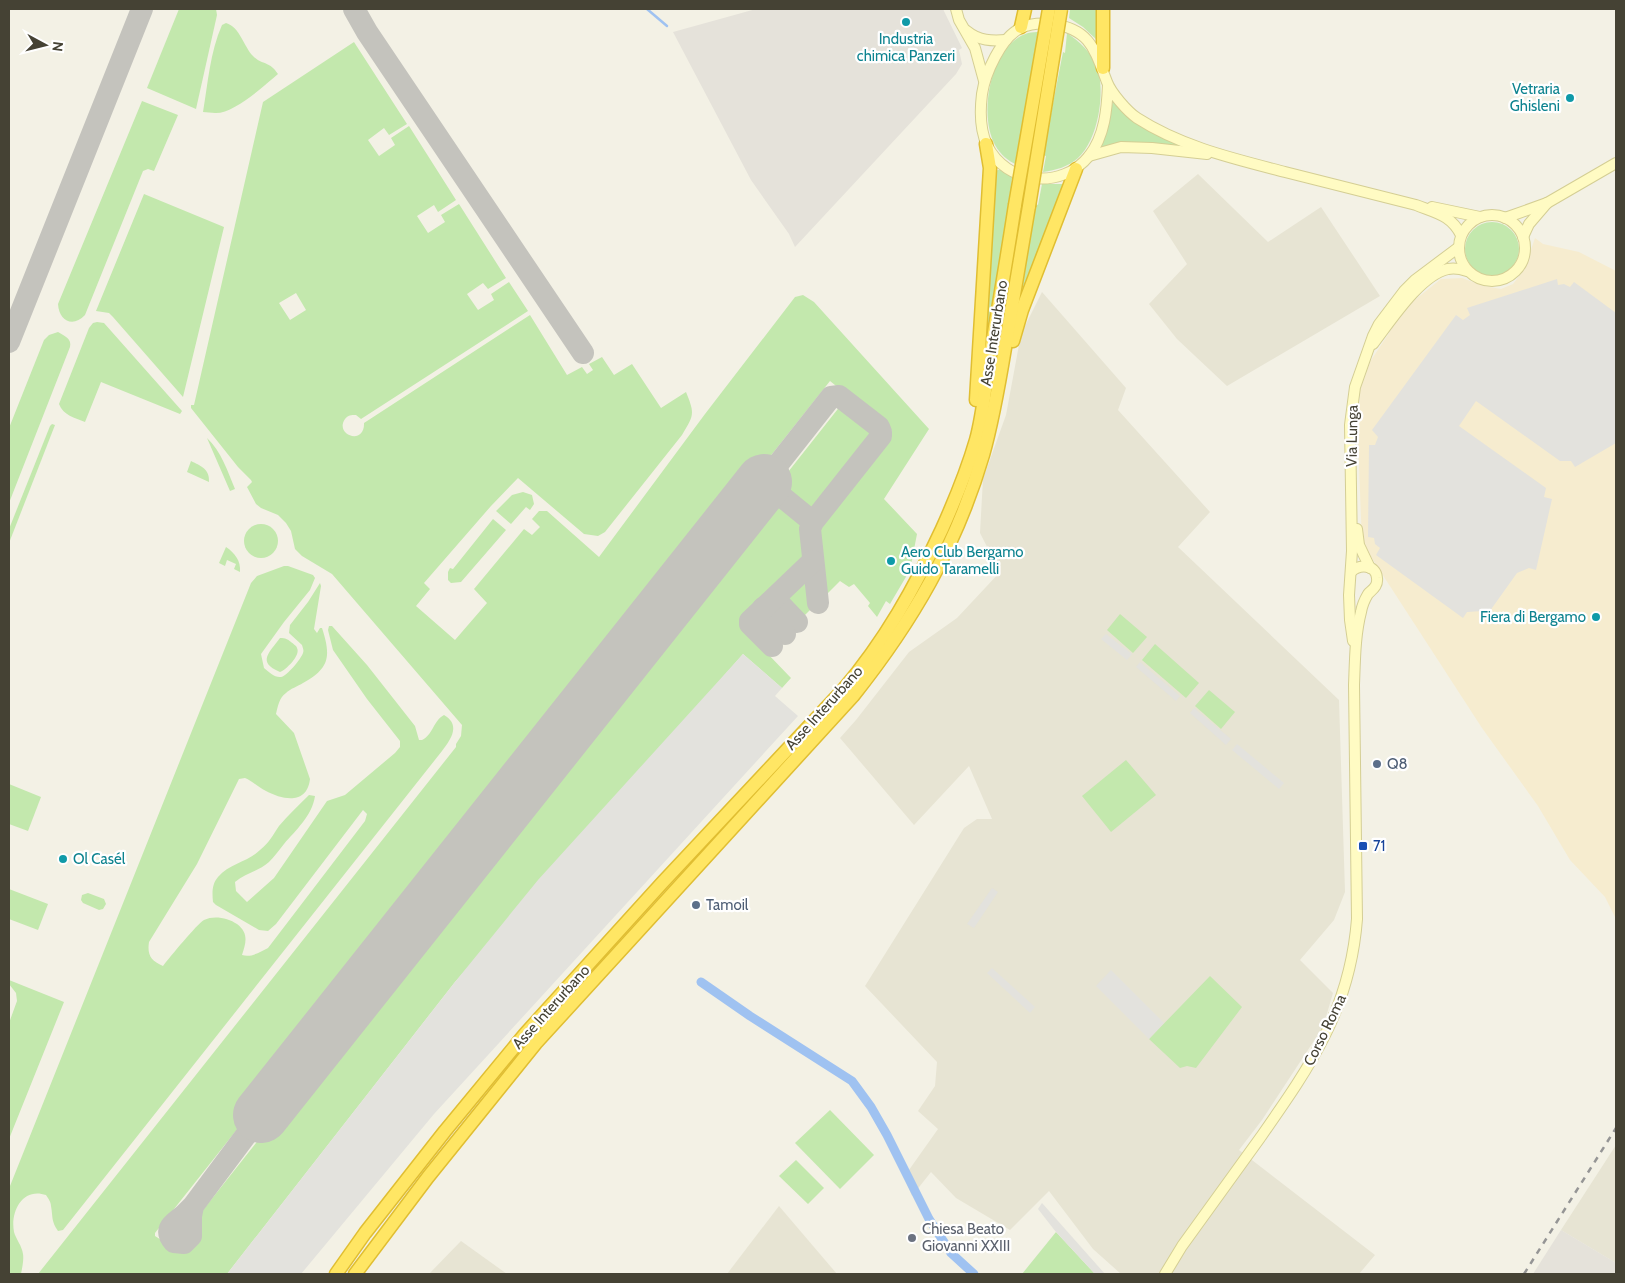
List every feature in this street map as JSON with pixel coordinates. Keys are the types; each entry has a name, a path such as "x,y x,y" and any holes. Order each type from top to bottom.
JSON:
{"highway":[{"path":"1022,27 1025,9"},
{"name":"Asse Interurbano","path":"336,1274 445,1131 525,1034 662,882 843,690 866,662 909,595 934,547 966,472 976,439 1049,9"},
{"name":"Asse Interurbano","path":"355,1274 428,1177 536,1044 853,696 892,645 924,595 950,545 969,498 994,412 1061,9"},
{"path":"1102,9 1103,68"},
{"path":"934,547 935,533 960,469 970,437 976,405 990,168 986,144"},
{"path":"1004,355 1012,343 1022,310 1076,169"}],"street":[{"path":"956,9 959,20 975,48 984,81"},
{"path":"1036,24 1051,24 1066,27 1089,41 1096,50 1108,84 1105,120 1098,141 1089,156 1076,169 1052,179 1025,177 1015,173 993,156 986,144 980,110 984,81 1006,40 1022,27 1036,24"},
{"path":"966,30 974,36 985,40 1006,40"},
{"path":"1108,84 1121,102 1136,117 1164,134 1221,156 1416,205 1446,217 1456,225 1461,235"},
{"path":"1089,156 1121,147 1152,148 1221,156"},
{"name":"Via Lunga","path":"1416,205 1480,217 1491,215 1505,218 1547,203 1616,163"},
{"name":"Via Lunga","path":"1368,350 1408,298 1424,283 1446,270 1460,269 1479,279 1489,281 1500,280 1511,275 1520,266 1522,261 1525,246 1523,237 1529,224 1547,203"},
{"path":"1467,271 1462,262 1459,247 1461,235 1470,223 1480,217"},
{"path":"1505,218 1516,226 1523,237"},
{"name":"Via Lunga","path":"1351,572 1352,494 1350,425 1357,381 1378,324 1404,291 1419,277 1459,247"},
{"name":"Via Lunga","path":"1352,494 1360,545 1370,568"},
{"path":"1351,572 1358,567 1370,568"},
{"name":"Corso Roma","path":"1165,1274 1182,1246 1302,1077 1334,1019 1345,989 1354,953 1357,919 1355,654 1361,612 1365,600 1375,587 1377,578 1376,573 1370,568"},
{"name":"Corso Roma","path":"1351,572 1350,620 1355,654"},
{"path":"1350,584 1355,592 1359,594 1369,593"}],"shaded area":[{"name":"Industria chimica Panzeri","path":"756,9 943,9 962,48 959,50 962,64 956,74 795,247 789,234 751,180 673,32"},
{"path":"1198,174 1268,242 1321,207 1380,296 1227,386 1177,339 1149,304 1187,264 1153,211"},
{"name":"Fiera di Bergamo","path":"1535,238 1543,244 1579,252 1616,271 1616,919 1605,897 1570,860 1538,806 1482,728 1362,543 1358,440 1360,390 1368,365 1406,307 1441,279 1462,278 1484,286 1501,289 1513,284 1524,270"},
{"path":"1557,279 1558,285 1564,284 1570,287 1574,282 1616,313 1616,443 1575,467 1571,461 1560,461 1476,401 1459,426 1546,488 1544,497 1552,499 1536,570 1529,568 1517,573 1487,615 1482,611 1467,612 1463,618 1376,555 1380,548 1375,544 1374,538 1368,537 1369,445 1375,445 1378,437 1372,430 1456,315 1463,320 1470,315 1467,308"},
{"path":"1042,292 1126,388 1118,410 1210,512 1178,547 1339,700 1345,892 1334,920 1300,960 1333,993 1323,1027 1262,1120 1239,1150 1375,1255 1359,1274 1121,1274 1093,1249 1049,1191 1010,1230 956,1198 931,1172 912,1196 904,1177 938,1129 918,1111 935,1086 937,1062 865,986 964,828 977,819 992,819 969,766 914,825 840,738 909,652 957,618 1000,572 980,533 983,479 1006,415 1021,334"},
{"path":"1106,634 1132,654 1127,660 1101,639"},
{"path":"743,654 782,688 775,696 798,716 434,1114 301,1274 227,1274 455,982 538,880"},
{"path":"1140,662 1180,696 1176,701 1136,667"},
{"path":"1194,708 1231,739 1226,745 1190,713"},
{"path":"1237,744 1284,783 1279,789 1232,750"},
{"path":"992,888 998,892 974,928 967,924"},
{"path":"992,968 1035,1007 1030,1013 987,973"},
{"path":"1111,970 1164,1023 1149,1039 1096,986"},
{"path":"1616,1145 1616,1263 1561,1230"},
{"path":"1042,1203 1105,1274 1095,1274 1056,1232 1038,1209"},
{"path":"779,1206 837,1274 727,1274"},
{"path":"1561,1230 1616,1263 1616,1274 1533,1274"},
{"path":"461,1241 507,1274 429,1274"}],"green space":[{"path":"179,9 216,9 217,15 196,109 147,88"},
{"path":"1070,9 1098,9 1098,41 1083,27 1069,18"},
{"path":"226,23 235,29 253,56 272,67 278,74 248,98 230,109 215,113 203,112 215,46 222,25"},
{"path":"1040,32 1017,165 1007,159 995,145 990,132 988,99 996,66 1004,51 1015,40 1028,33"},
{"path":"1067,33 1085,48 1097,67 1101,89 1098,115 1091,140 1078,158 1062,168 1043,172 1046,156 1043,155 1063,52 1065,53"},
{"path":"354,42 407,124 389,135 384,128 368,140 379,156 395,145 391,138 409,126 456,200 438,212 434,205 417,216 428,233 445,222 441,215 459,204 506,278 488,289 483,283 467,294 478,310 494,300 491,294 509,282 528,311 361,419 356,415 347,417 343,425 343,430 346,433 351,436 360,434 364,423 530,315 567,375 582,367 587,374 593,370 589,364 602,357 614,375 632,364 661,408 686,392 689,399 692,414 682,435 605,532 598,536 584,534 518,478 424,583 430,589 416,606 455,640 487,603 474,589 524,529 532,535 540,527 532,519 539,511 547,511 599,557 795,297 803,295 814,302 929,429 884,499 917,534 910,570 890,604 886,601 877,617 868,606 870,603 854,584 849,587 840,581 822,599 815,549 818,522 892,431 830,381 155,1233 155,1236 177,1250 188,1251 199,1243 202,1232 197,1220 199,1215 768,497 773,496 798,516 804,528 808,560 743,622 769,649 766,652 791,678 782,688 743,654 455,982 227,1274 38,1274 456,747 461,736 462,725 332,574 302,556 295,549 291,531 286,523 278,515 256,504 247,487 252,482 251,480 238,467 191,408 191,405 194,405 263,102","holes":["296,293 306,310 290,320 279,303"]},
{"path":"142,101 178,115 154,171 148,169 143,171 85,315 76,321 67,321 61,315 58,304"},
{"path":"1113,101 1177,142 1181,147 1112,145 1100,147 1108,125"},
{"path":"998,170 1012,177 1011,195 987,336 983,334 996,171"},
{"path":"1042,184 1062,184 1063,189 1017,309 1036,204 1038,205"},
{"path":"144,194 224,227 183,397 109,313 96,311"},
{"path":"1487,222 1497,222 1507,226 1515,234 1519,249 1515,264 1507,272 1497,276 1487,276 1477,272 1469,264 1465,254 1465,244 1469,234 1477,226"},
{"path":"93,323 104,323 182,411 180,414 101,382 85,422 63,411 59,404 89,328"},
{"path":"58,332 69,340 70,347 9,503 9,428 44,340 49,335"},
{"path":"841,405 846,405 874,429 875,434 820,505 814,507 802,506 777,486"},
{"path":"52,424 55,425 9,543 9,529"},
{"path":"207,438 220,455 235,489 230,491"},
{"path":"191,461 206,471 209,482 187,472"},
{"path":"523,492 532,495 534,504 530,510 526,507 511,524 496,511 512,495"},
{"path":"493,519 506,530 461,582 451,583 448,580 450,568 453,569"},
{"path":"261,524 273,529 278,541 273,553 261,558 249,553 244,541 249,529"},
{"path":"226,547 237,558 240,564 240,572 234,569 236,564 227,560 225,566 219,563"},
{"path":"284,566 313,575 315,578 310,590 261,654 264,668 274,676 281,677 287,674 302,656 302,645 289,633 290,625 320,583 321,586 314,629 317,633 322,628 327,646 326,660 319,672 282,697 276,714 294,733 310,779 308,787 299,797 287,798 266,791 245,778 239,779 197,864 149,942 149,954 155,962 163,966 183,941 204,920 212,918 229,920 241,927 245,935 245,946 242,955 252,955 268,948 365,821 367,814 363,810 276,924 268,931 259,930 213,902 213,888 218,877 266,845 282,822 309,795 315,796 307,816 271,860 261,868 235,882 236,891 247,902 274,878 327,801 345,795 400,747 400,741 367,699 333,650 328,630 329,626 332,626 367,665 415,726 419,740 426,738 437,721 444,715 452,723 453,732 442,751 63,1230 58,1231 54,1224 50,1203 46,1195 31,1194 20,1203 16,1209 13,1224 14,1232 22,1251 23,1264 21,1274 9,1274 10,1186 251,583 257,576"},
{"path":"810,570 814,606 801,619 785,602 785,594"},
{"path":"774,604 794,625 788,631 772,614 772,606"},
{"path":"1120,614 1147,637 1133,653 1107,630"},
{"path":"762,616 781,637 775,643 759,625 759,619"},
{"path":"280,638 290,641 296,646 298,651 292,662 280,672 268,664 267,656"},
{"path":"1155,644 1199,683 1186,698 1142,660"},
{"path":"1209,690 1235,712 1221,729 1195,706"},
{"path":"1126,760 1156,795 1111,832 1082,796"},
{"path":"9,784 41,797 28,831 9,824"},
{"path":"9,889 48,904 38,930 9,919"},
{"path":"88,893 104,899 106,904 103,909 99,910 83,903 81,900 82,895"},
{"path":"1210,976 1242,1007 1196,1068 1187,1066 1180,1068 1149,1039"},
{"path":"9,980 64,1002 9,1139 9,1023 17,1001 16,993 9,984"},
{"path":"830,1110 874,1155 840,1189 795,1143"},
{"path":"796,1160 824,1188 808,1204 779,1176"},
{"path":"1056,1232 1095,1274 1022,1274"}],"waterway":[{"path":"647,9 667,26"},
{"path":"701,982 750,1016 852,1081 871,1107 887,1135 929,1219 951,1253 974,1274"}],"taxiway":[{"path":"9,342 142,9"},
{"path":"354,9 367,32 583,353"},
{"path":"813,522 764,482 831,397 839,396 879,427 881,436 813,522 810,529 818,603"},
{"path":"772,646 750,624 750,621 813,561"},
{"path":"776,597 776,600 797,622"},
{"path":"763,608 763,612 785,634"},
{"path":"193,1206 191,1236 184,1243 174,1242 169,1233 171,1226 193,1206 261,1115"}],"runway":[{"path":"261,1115 764,482"}],"railway":[{"path":"1524,1274 1616,1128"}],"place":[{"name":"Industria chimica Panzeri","path":"906,22"},
{"name":"Vetraria Ghisleni","path":"1570,98"},
{"name":"Aero Club Bergamo Guido Taramelli","path":"891,561"},
{"name":"Fiera di Bergamo","path":"1596,617"},
{"name":"Q8","path":"1377,764"},
{"name":"71","path":"1363,846"},
{"name":"Ol Casél","path":"63,859"},
{"name":"Tamoil","path":"696,905"},
{"name":"Chiesa Beato Giovanni XXIII","path":"912,1238"}]}
